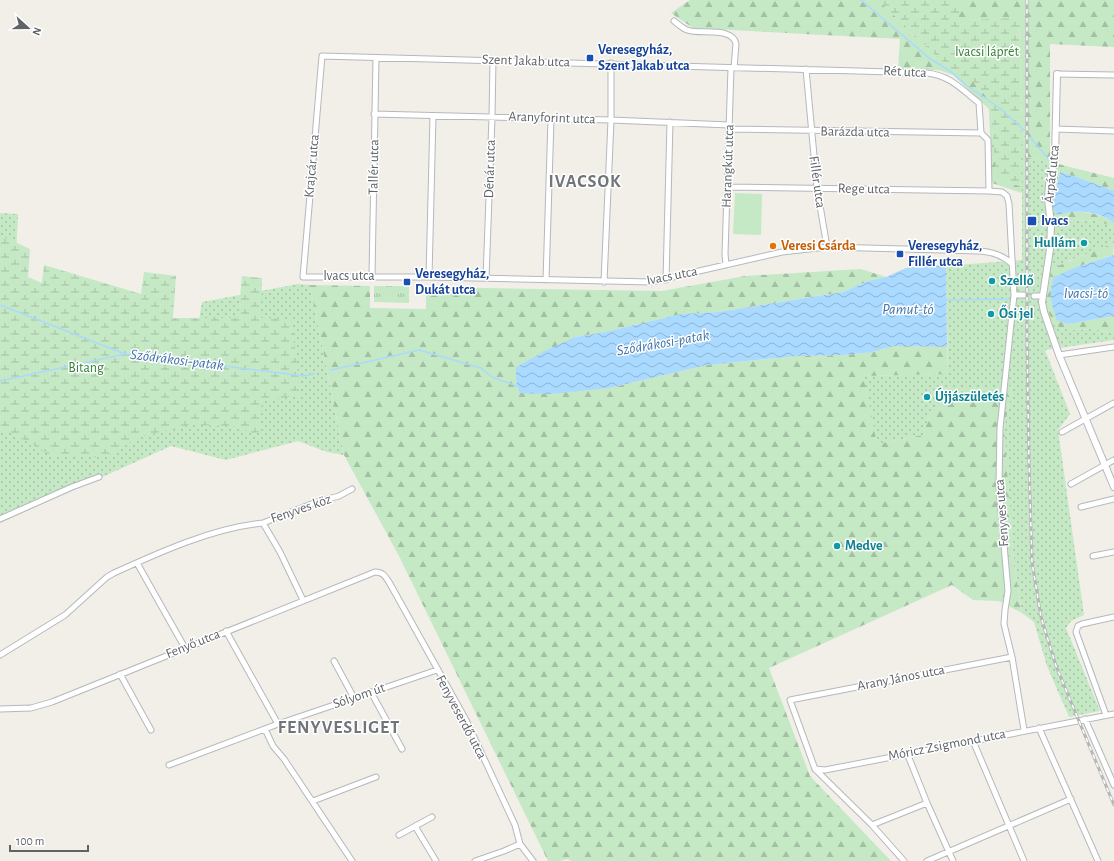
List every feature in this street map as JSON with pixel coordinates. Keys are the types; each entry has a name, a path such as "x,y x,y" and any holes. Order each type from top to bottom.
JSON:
{"street":[{"name":"Harangkút utca","path":"674,20 689,31 724,33 734,38 736,44 729,127 725,254 726,264"},
{"name":"Szent Jakab utca","path":"322,56 733,68"},
{"name":"Krajcár utca","path":"303,277 322,56"},
{"name":"Tallér utca","path":"372,276 376,58"},
{"name":"Dénár utca","path":"486,278 493,60"},
{"path":"604,282 611,64"},
{"name":"Rét utca","path":"733,68 927,73 939,75 952,81 979,104 981,132 988,140 989,191"},
{"name":"Fillér utca","path":"806,69 811,131 827,247"},
{"path":"1057,74 1114,75"},
{"name":"Árpád utca","path":"1057,74 1055,165 1049,185 1048,199 1051,225 1048,266 1042,296 1044,312 1059,355 1114,487"},
{"name":"Aranyforint utca","path":"374,114 670,122 729,127"},
{"path":"429,277 433,116"},
{"path":"546,280 551,118"},
{"path":"666,280 670,122"},
{"name":"Barázda utca","path":"729,127 811,131 981,132"},
{"path":"1056,130 1114,131"},
{"name":"Rege utca","path":"727,187 1002,192"},
{"name":"Fenyves utca","path":"1002,192 1007,196 1009,204 1014,295 1000,428 999,487 1008,579 1004,624 1012,657 1024,730"},
{"name":"Ivacs utca","path":"303,277 372,276 651,282 666,280 726,264 782,252 827,247 980,251 996,254 1007,259 1012,264"},
{"path":"1014,295 1024,295"},
{"path":"1034,296 1042,296"},
{"path":"1059,355 1114,347"},
{"path":"1062,432 1114,403"},
{"path":"1071,484 1114,460"},
{"path":"0,519 72,487 99,477"},
{"name":"Fenyves köz","path":"303,600 280,552 263,523 321,500 339,496 352,489"},
{"path":"1081,507 1114,499"},
{"path":"0,655 65,614 107,577 137,563 205,536 237,527 263,523"},
{"path":"1093,556 1114,552"},
{"path":"137,563 185,648"},
{"name":"Fenyő utca","path":"0,709 22,709 44,705 375,572 384,574"},
{"name":"Fenyveserdő utca","path":"384,574 466,720 515,825 520,844 533,861"},
{"path":"1106,715 1076,632 1078,626 1082,624 1114,617"},
{"path":"226,631 278,724"},
{"name":"Arany János utca","path":"815,769 790,700 1012,657"},
{"path":"334,661 354,698"},
{"name":"Sólyom út","path":"169,765 278,724 437,670"},
{"path":"120,674 151,730"},
{"path":"371,692 402,749"},
{"name":"Móricz Zsigmond utca","path":"815,769 825,770 1024,730 1114,714"},
{"path":"1085,719 1114,785"},
{"path":"1039,728 1098,861"},
{"path":"265,729 273,746 284,759 313,801 352,861"},
{"path":"973,741 1024,861"},
{"path":"907,753 953,861"},
{"path":"815,769 872,825 904,861"},
{"path":"313,801 376,777"},
{"path":"927,861 1071,799"},
{"path":"872,825 927,803"},
{"path":"399,835 432,817"},
{"path":"415,826 436,861"},
{"path":"475,861 520,844"}],"green space":[{"path":"690,0 878,0 962,80 972,81 985,95 991,108 996,178 1022,187 1022,193 992,183 989,109 953,75 939,70 898,69 900,39 693,28 671,13"},
{"path":"878,0 959,0 959,19 1034,158 1051,164 1060,172 1056,186 1057,215 1063,222 1096,221 1108,225 1114,229 1114,244 1068,261 1068,330 1093,329 1114,333 1114,340 1045,350 1070,414 1058,430 1084,615 1071,621 1066,628 1100,711 1069,717 1047,666 1034,622 1022,613 1014,563 1004,428 1013,386 931,411 923,435 877,444 863,376 948,374 946,266 1022,260 1022,187 996,178 991,108 985,95 972,81 962,80"},
{"name":"Ivacsi láprét","path":"878,0 959,0 959,20 1019,18 1023,158 1022,187 996,178 991,108 985,95 972,81 962,80"},
{"path":"959,0 1114,0 1114,47 1050,44 1050,162 1114,178 1114,191 1060,172 1051,164 1034,158 1023,158 1019,18 959,20"},
{"path":"735,193 762,194 761,235 733,234"},
{"path":"1070,211 1104,217 1114,223 1114,229 1108,225 1096,221 1063,222 1057,215"},
{"name":"Bitang","path":"0,213 18,214 14,296 193,357 202,302 298,284 310,285 344,455 327,452 298,441 226,460 171,446 0,523"},
{"name":"Bitang","path":"0,235 30,249 28,277 42,283 44,265 141,294 144,272 176,276 173,318 238,318 242,276 262,278 261,318 291,319 301,395 262,401 260,432 253,433 232,426 189,425 139,437 106,457 52,456 12,433 0,429"},
{"path":"1114,244 1113,255 1076,267 1055,277 1068,324 1114,316 1114,333 1093,329 1068,330 1053,325 1049,312 1046,286 1054,268 1095,250"},
{"path":"861,269 886,277 868,281 843,292 718,312 681,314 605,332 575,337 516,380 519,393 609,388 707,365 798,356 844,355 872,352 894,346 947,347 948,374 864,376 877,444 923,435 931,411 962,389 1013,386 1004,428 1014,563 1022,613 999,601 973,600 952,585 769,668 810,776 891,861 572,861 567,859 560,861 548,861 399,556 344,455 310,285 370,286 370,308 426,309 426,287 662,291 745,276"},
{"path":"374,286 409,286 409,303 374,302"}],"water":[{"path":"1060,172 1114,191 1114,223 1101,215 1094,213 1079,211 1057,215 1052,206"},
{"name":"Ivacsi-tó","path":"1114,255 1114,316 1068,324 1057,320 1051,299 1051,289 1054,277 1076,267"},
{"name":"Pamut-tó","path":"929,265 946,266 947,347 894,346 872,352 844,355 798,356 707,365 609,388 550,394 519,393 516,380 516,367 575,337 605,332 681,314 718,312 843,292 868,281 886,277 906,268"}],"waterway":[{"path":"861,0 929,58 950,71 966,85 1001,109 1024,130"},
{"path":"1030,137 1051,162"},
{"name":"Sződrákosi-patak","path":"945,300 1011,299"},
{"name":"Sződrákosi-patak","path":"0,305 125,354 304,376 314,374"},
{"name":"Sződrákosi-patak","path":"331,370 419,350 481,368 492,377 520,387"},
{"path":"0,381 125,354"}],"railway":[{"path":"1027,0 1027,338 1032,562 1041,617 1056,666 1114,805"}],"place":[{"name":"Veresegyház, Szent Jakab utca","path":"590,58"},
{"name":"Ivacs","path":"1032,221"},
{"name":"Hullám","path":"1084,243"},
{"name":"Veresi Csárda","path":"773,246"},
{"name":"Veresegyház, Fillér utca","path":"900,254"},
{"name":"Szellő","path":"992,281"},
{"name":"Veresegyház, Dukát utca","path":"407,282"},
{"name":"Ősi jel","path":"991,314"},
{"name":"Újjászületés","path":"927,397"},
{"name":"Medve","path":"837,546"}],"district":[{"name":"IVACSOK","path":"585,182"},
{"name":"FENYVESLIGET","path":"339,728"}]}
